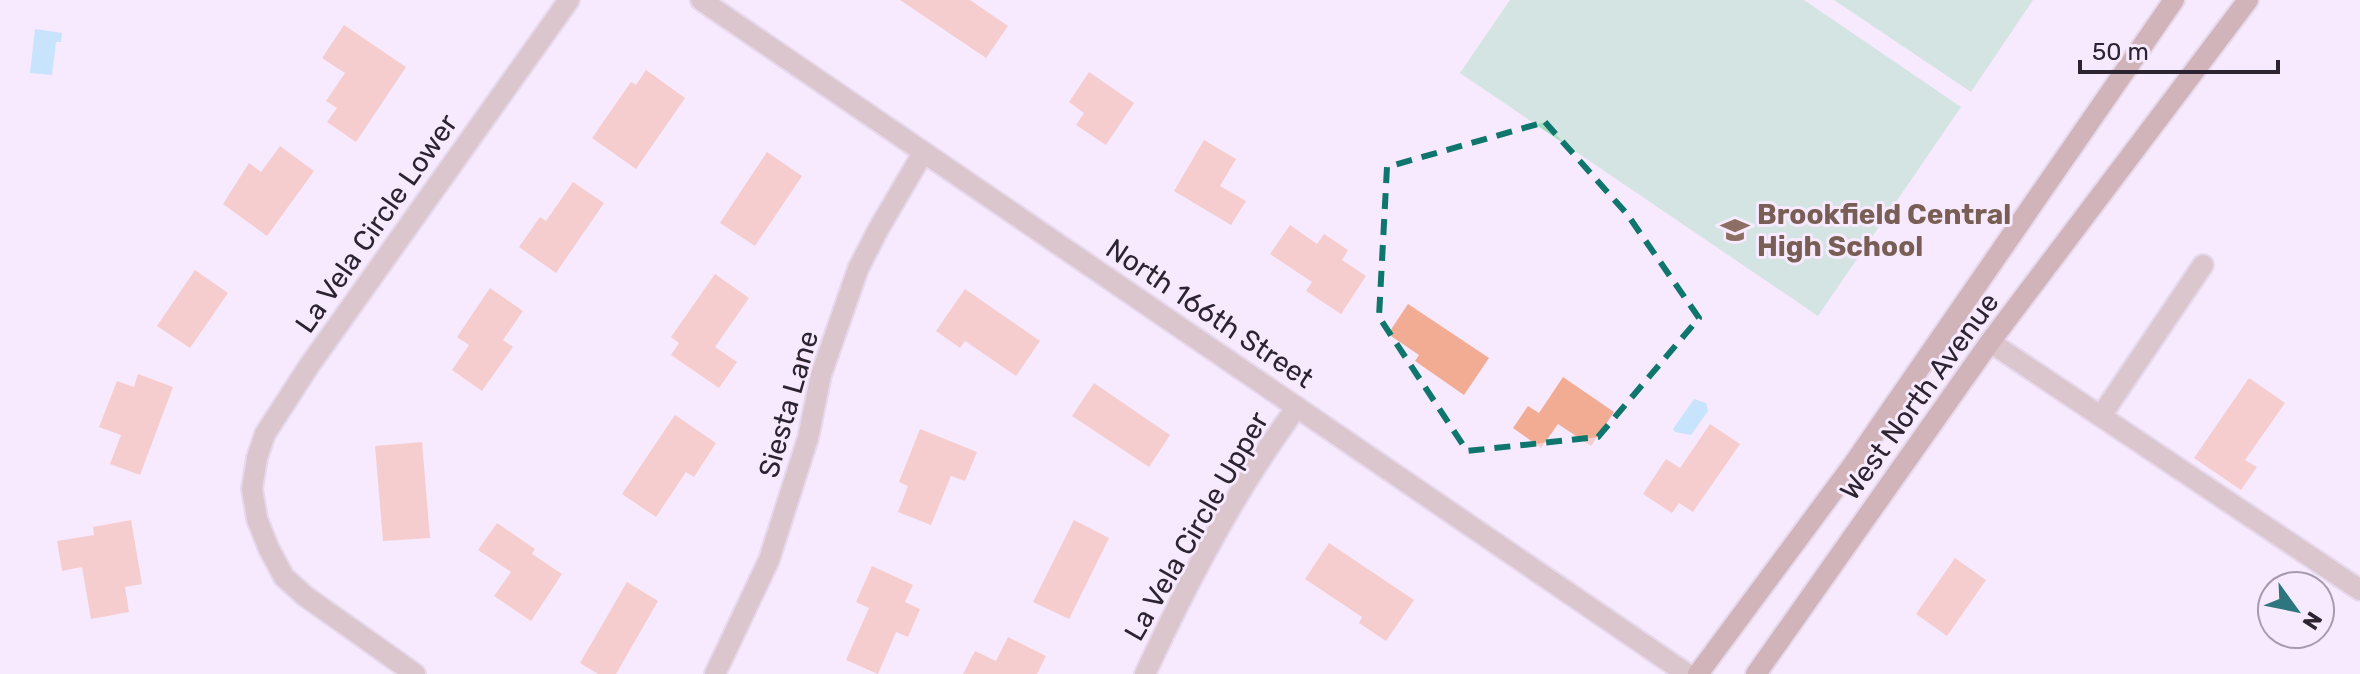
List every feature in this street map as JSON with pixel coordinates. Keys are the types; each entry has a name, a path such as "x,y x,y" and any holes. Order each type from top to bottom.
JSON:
{"main road":[{"name":"West North Avenue","path":"1698,674 1852,466 2174,0"},
{"name":"West North Avenue","path":"1756,674 1990,342 2248,0"}],"street":[{"name":"La Vela Circle Lower","path":"415,674 305,596 284,577 257,519 252,489 257,458 265,434 279,411 569,0"},
{"name":"North 166th Street","path":"701,0 1687,674"},
{"name":"Siesta Lane","path":"715,674 769,560 808,438 821,375 858,269 923,153"},
{"path":"2101,416 2203,265"},
{"path":"1990,342 2359,588"},
{"name":"La Vela Circle Upper","path":"1145,674 1211,545 1276,436 1297,407"}],"highlighted area":[{"path":"1545,122 1627,214 1699,318 1598,437 1467,451 1379,317 1387,167"}],"green space":[{"path":"1510,0 1804,0 1961,107 1818,316 1460,73"},
{"path":"1834,0 2033,0 1971,92"}],"water":[{"path":"35,29 62,33 61,42 56,42 52,75 30,73"},
{"path":"1694,399 1706,403 1708,411 1691,435 1675,432 1673,429"}],"building":[{"path":"900,0 970,0 1008,26 986,58"},
{"path":"344,25 406,67 356,142 327,122 337,108 326,101 345,73 322,58"},
{"path":"646,70 685,98 636,169 592,138 631,82 636,85"},
{"path":"1089,72 1134,103 1106,145 1076,125 1084,113 1069,102"},
{"path":"1204,140 1236,159 1220,186 1246,201 1231,225 1174,191"},
{"path":"280,146 314,171 267,236 223,204 249,163 261,172"},
{"path":"767,152 802,176 755,246 720,223"},
{"path":"573,182 604,203 556,273 519,247 540,217 546,221"},
{"path":"1290,225 1317,244 1324,234 1348,250 1342,260 1366,276 1341,314 1306,291 1312,282 1270,254"},
{"path":"195,270 228,293 190,348 157,326"},
{"path":"715,274 749,298 715,347 737,362 719,388 671,355 679,343 671,337"},
{"path":"490,288 523,311 503,340 513,347 482,391 452,370 469,345 457,337"},
{"path":"965,289 1040,341 1016,376 965,341 960,348 936,331"},
{"path":"1408,304 1489,358 1464,395 1415,361 1419,355 1388,334"},
{"path":"138,374 173,387 140,475 110,464 121,435 99,427 117,381 134,387"},
{"path":"1563,377 1614,412 1591,446 1558,424 1541,448 1513,428 1528,406 1539,413"},
{"path":"2249,378 2285,403 2245,460 2257,467 2241,490 2194,458"},
{"path":"1094,383 1170,435 1149,467 1072,416"},
{"path":"675,415 716,443 694,477 686,472 656,517 622,494"},
{"path":"1710,424 1740,444 1693,512 1679,503 1672,513 1643,494 1666,459 1680,468"},
{"path":"920,429 977,452 965,481 951,476 931,525 898,512 908,486 899,482"},
{"path":"422,442 430,538 383,541 375,446"},
{"path":"131,520 142,584 125,587 129,612 91,619 82,567 62,571 57,541 94,535 93,527"},
{"path":"1074,520 1109,538 1069,619 1033,602"},
{"path":"497,523 535,549 532,554 562,574 531,621 494,596 511,572 478,550"},
{"path":"1329,543 1414,600 1386,641 1359,623 1362,617 1305,579"},
{"path":"1955,558 1986,580 1947,636 1916,614"},
{"path":"872,566 913,585 905,602 920,609 908,637 896,632 878,674 846,660 869,608 856,602"},
{"path":"627,582 658,601 616,674 598,674 580,663"},
{"path":"1008,637 1046,656 1037,674 963,674 975,651 996,661"}],"place":[{"name":"Brookfield Central High School","path":"1735,230"}]}
